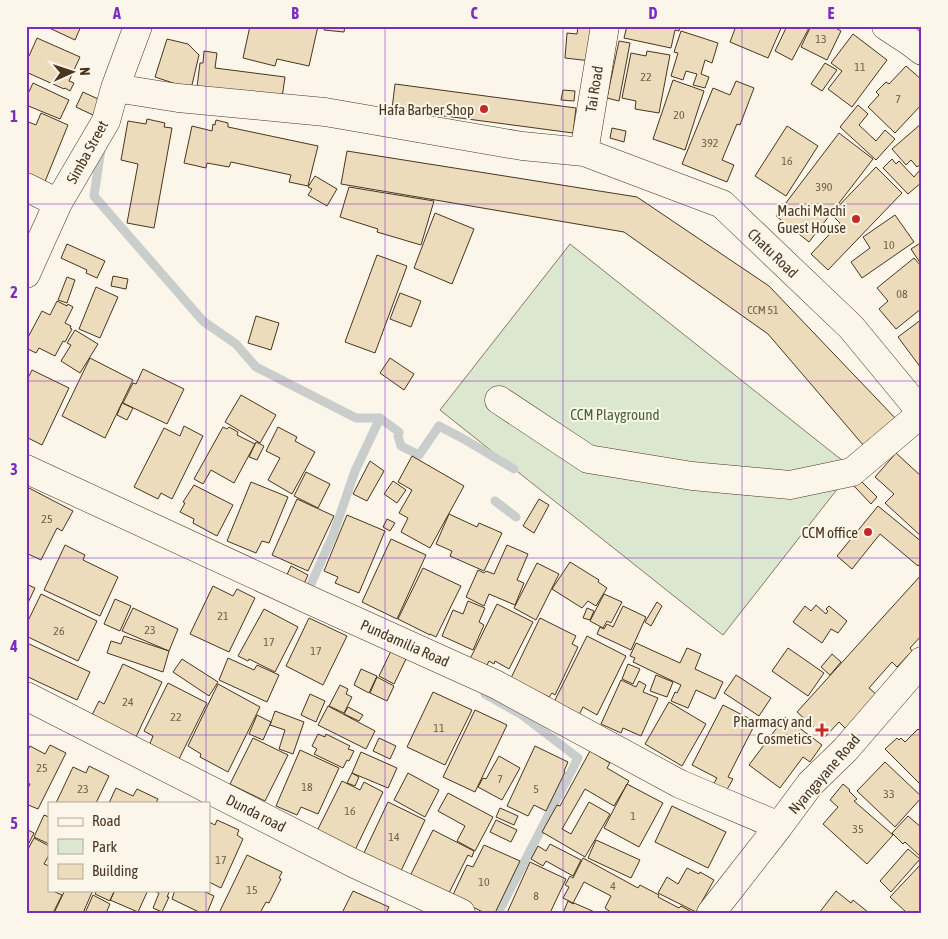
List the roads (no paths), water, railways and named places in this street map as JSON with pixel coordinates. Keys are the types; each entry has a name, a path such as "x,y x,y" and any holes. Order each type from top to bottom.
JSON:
{"street":[{"name":"Simba Street","path":"26,274 58,203 106,121 114,88 138,26"},
{"name":"Tai Road","path":"584,152 605,26"},
{"path":"886,26 922,51"},
{"name":"Chatu Road","path":"114,88 178,98 325,112 522,146 584,152 722,204 851,327 922,413"},
{"path":"26,187 58,203"},
{"path":"499,400 588,459 692,476 790,485 852,472 922,413"},
{"name":"Pundamilia Road","path":"26,469 495,684 680,784 779,826"},
{"name":"Nyangayane Road","path":"711,913 810,784 917,678"},
{"name":"Dunda road","path":"26,696 355,864 461,913"}],"waterway":[{"path":"101,149 94,196 203,321 236,344 256,367 356,418 380,418"},
{"path":"306,595 333,535 355,471 380,418 399,432 398,436 401,446 419,455 439,426 514,469"},
{"path":"495,501 516,517"},
{"path":"485,694 522,715 578,758 498,913"}],"place":[{"name":"Hafa Barber Shop","path":"484,109"},
{"name":"Machi Machi Guest House","path":"856,219"},
{"name":"CCM office","path":"868,532"},
{"name":"Pharmacy and Cosmetics","path":"822,730"}],"park label":[{"name":"CCM Playground","path":"615,414"}]}
